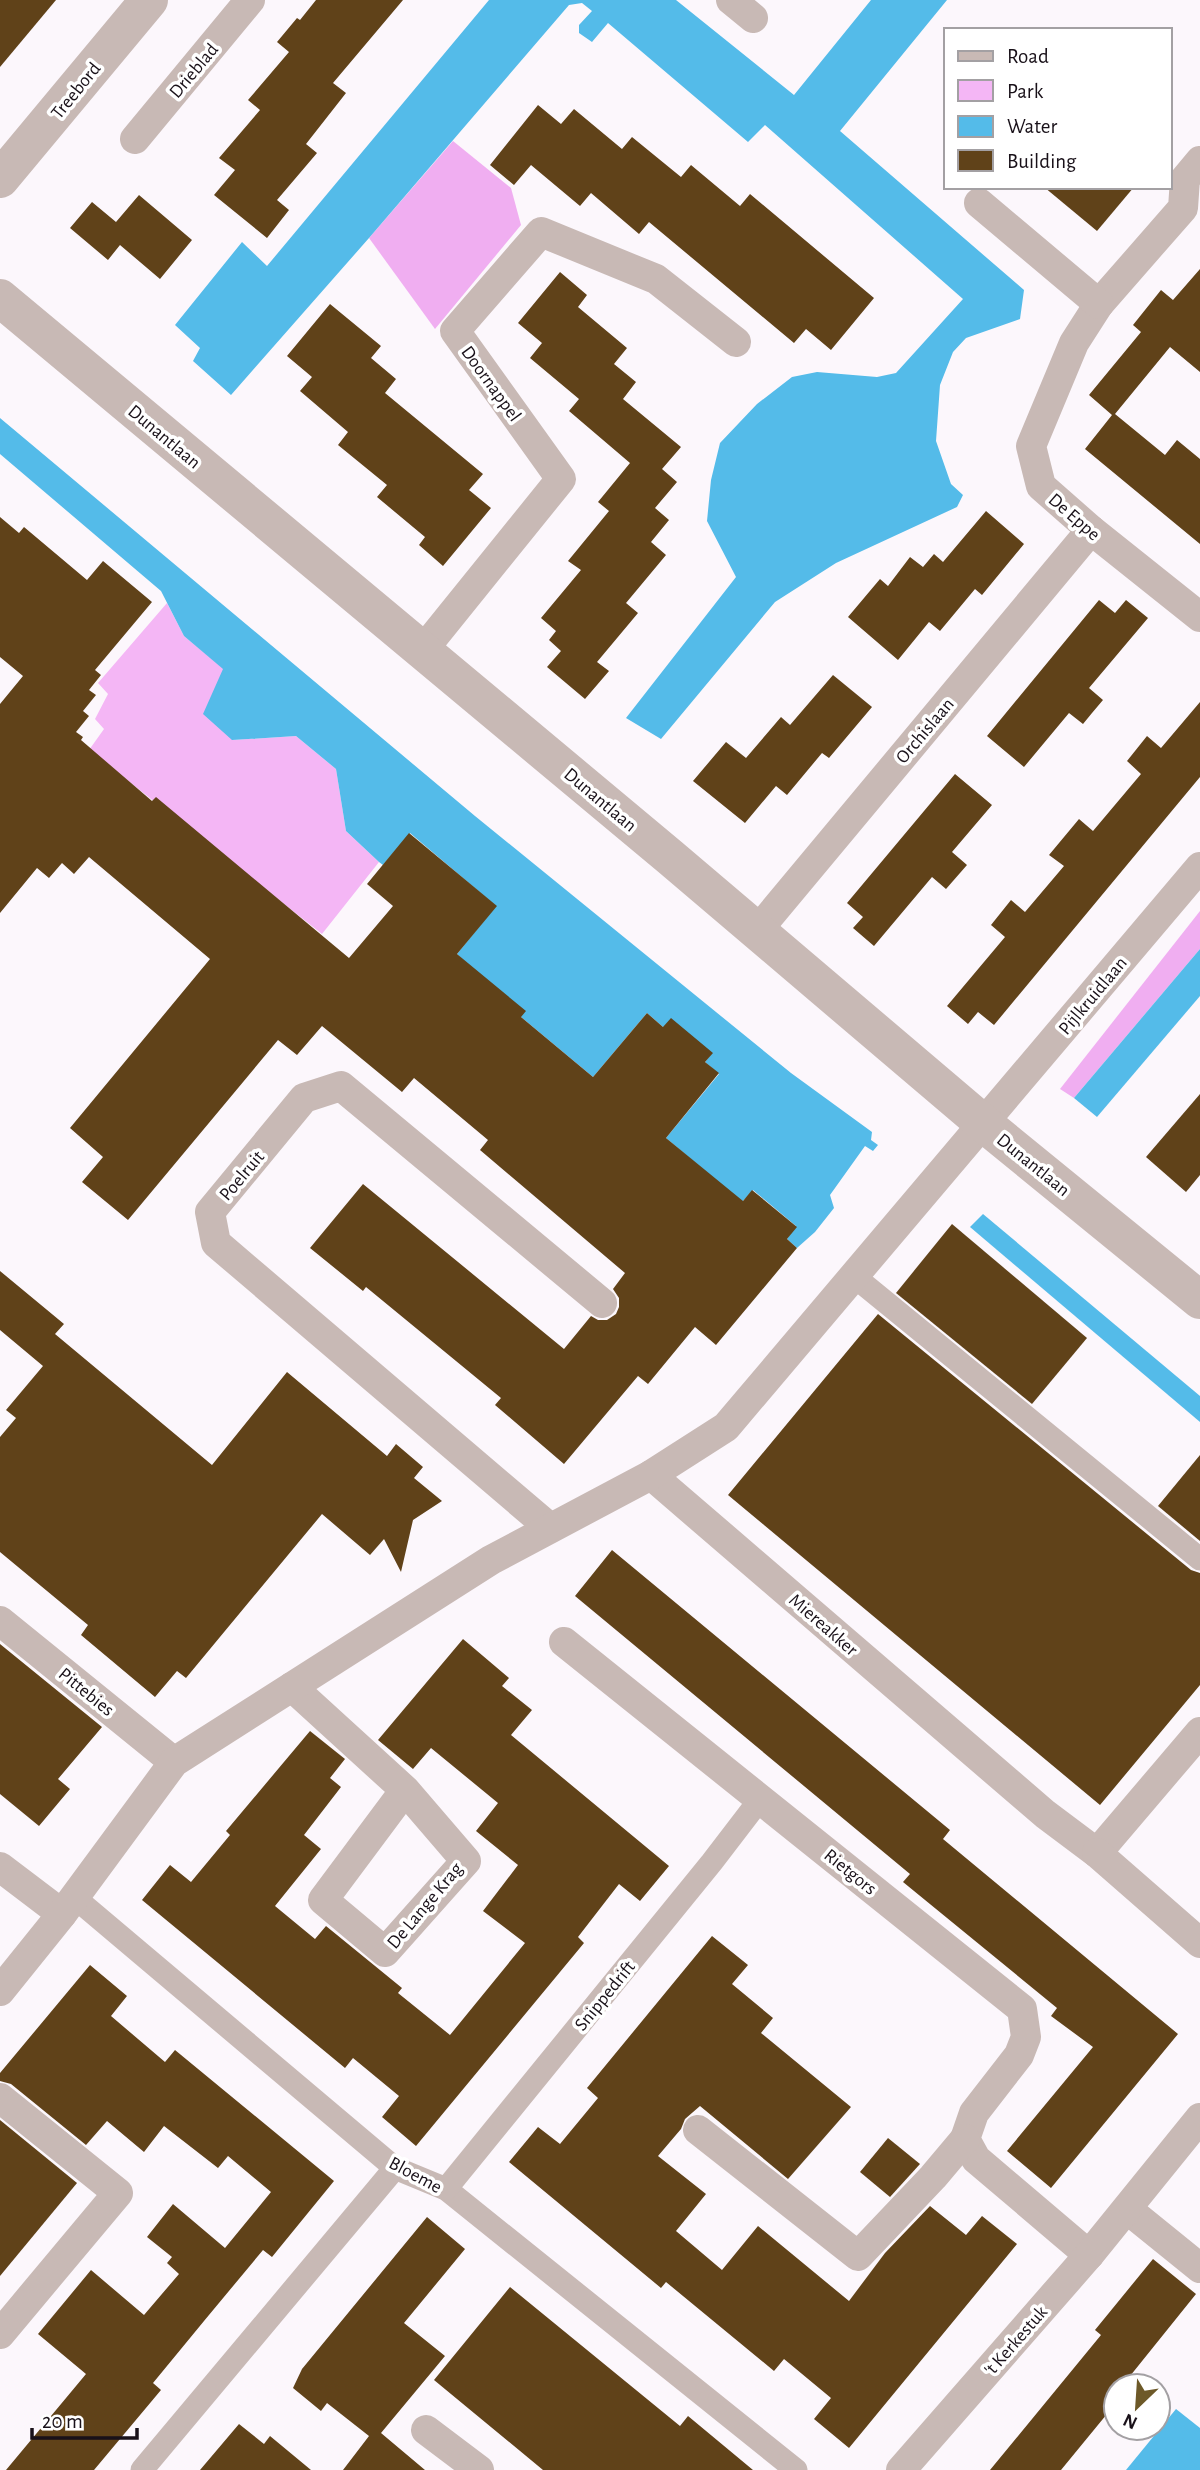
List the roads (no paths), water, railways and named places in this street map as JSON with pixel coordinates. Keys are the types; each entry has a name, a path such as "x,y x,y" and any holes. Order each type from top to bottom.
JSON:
{"street":[{"name":"Treebord","path":"0,179 149,0"},
{"name":"Drieblad","path":"135,139 250,0"},
{"path":"979,203 1099,304 1191,215 1185,179 1200,161"},
{"name":"Doornappel","path":"423,650 561,479 455,331 541,232 656,279 736,342"},
{"name":"Dunantlaan","path":"0,298 757,930 983,1123 1200,1300"},
{"name":"De Eppe","path":"1099,304 1074,344 1031,446 1041,486 1091,530 1200,617"},
{"name":"Orchislaan","path":"757,930 1091,530"},
{"name":"Pijlkruidlaan","path":"983,1123 1200,867"},
{"name":"Poelruit","path":"550,1528 216,1243 210,1212 304,1098 341,1086 602,1303"},
{"path":"0,1991 68,1905 174,1762 491,1560 650,1475 726,1427 983,1123"},
{"path":"855,1277 1200,1559"},
{"name":"Miereakker","path":"650,1475 1045,1814 1097,1853"},
{"name":"Pittebies","path":"0,1621 174,1762"},
{"name":"Rietgors","path":"564,1642 1022,2009 1026,2037 1019,2055 974,2113 965,2139 858,2256 698,2130"},
{"name":"De Lange Krag","path":"292,1686 405,1790 466,1861 385,1952 323,1900 405,1790"},
{"path":"1200,1732 1097,1853 1200,1943"},
{"name":"Snippedrift","path":"446,2189 761,1798"},
{"path":"0,1867 68,1905"},
{"name":"Bloeme","path":"68,1905 395,2168 446,2189 796,2470"},
{"path":"0,2098 118,2193 0,2334"},
{"name":"'t Kerkestuk","path":"901,2470 1089,2255 1200,2118"},
{"path":"965,2139 976,2159 1089,2255"},
{"path":"148,2468 395,2168"},
{"path":"1127,2209 1200,2268"},
{"path":"426,2430 479,2470"}],"water":[{"path":"489,0 676,0 794,95 871,0 947,0 840,131 1024,290 1020,319 966,338 953,352 940,385 936,441 951,484 963,495 957,507 836,563 775,602 661,739 626,718 736,577 707,521 711,480 720,443 757,404 792,377 817,372 877,377 896,373 963,299 765,125 748,142 608,23 592,42 579,33 579,25 592,11 582,3 569,5 231,395 193,361 200,348 175,325 242,242 267,266"},
{"path":"0,418 475,816 791,1073 872,1132 871,1140 878,1145 873,1151 865,1146 830,1195 834,1208 815,1232 797,1248 787,1239 796,1226 753,1190 742,1202 666,1138 719,1074 705,1062 712,1053 663,1027 647,1013 593,1077 521,1017 457,954 496,906 410,833 383,865 379,862 346,831 336,769 296,736 232,740 203,714 223,669 184,636 161,591 0,454"},
{"path":"1200,949 1200,996 1097,1117 1074,1098"},
{"path":"983,1214 1200,1396 1200,1422 970,1227"},
{"path":"1176,2409 1200,2428 1200,2470 1126,2470 1149,2442 1172,2442 1172,2414"}]}
